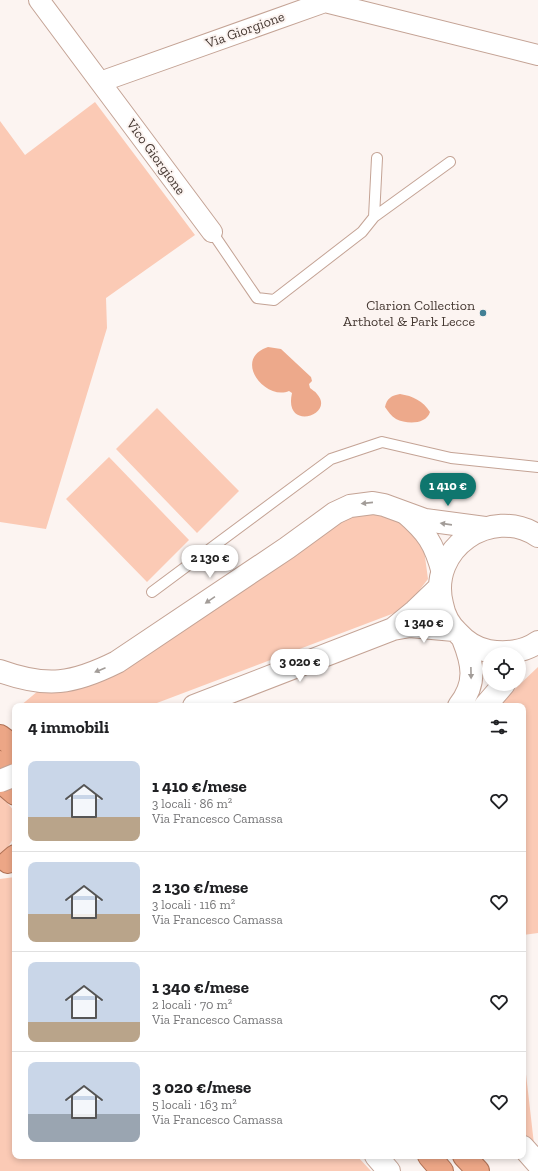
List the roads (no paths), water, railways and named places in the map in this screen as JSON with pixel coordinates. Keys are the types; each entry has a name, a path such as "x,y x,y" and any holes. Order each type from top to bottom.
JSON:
{"highway":[{"path":"0,736 12,745"},
{"path":"0,762 12,772"},
{"path":"0,781 12,791"},
{"path":"432,1159 442,1171"},
{"path":"467,1159 478,1171"}],"street":[{"path":"39,0 100,82"},
{"name":"Via Giorgione","path":"100,82 324,1 538,54"},
{"name":"Vico Giorgione","path":"100,82 212,232"},
{"path":"0,671 19,678 57,682 79,679 102,670 137,649 287,548 335,513 350,506 373,503 384,505 425,520 485,528 510,526 533,532"},
{"path":"404,513 422,528 431,543 438,559 441,580 440,598 443,610 448,621 459,635 470,655 472,682 468,694 461,703"},
{"path":"393,629 415,611 441,580 450,556 462,541 485,528"},
{"path":"202,703 393,629 410,626 459,635 474,646 498,653 524,649 538,642"},
{"path":"526,659 538,646"},
{"path":"488,703 498,691"},
{"path":"0,781 12,775"},
{"path":"526,1150 538,1164"},
{"path":"379,1159 389,1171"}],"lane":[{"path":"374,217 377,158"},
{"path":"212,232 257,298 274,300 362,232 374,217 450,162"},
{"path":"152,592 331,459 382,442 451,458 538,467"}],"place":[{"name":"Clarion Collection Arthotel & Park Lecce","path":"483,313"}]}
